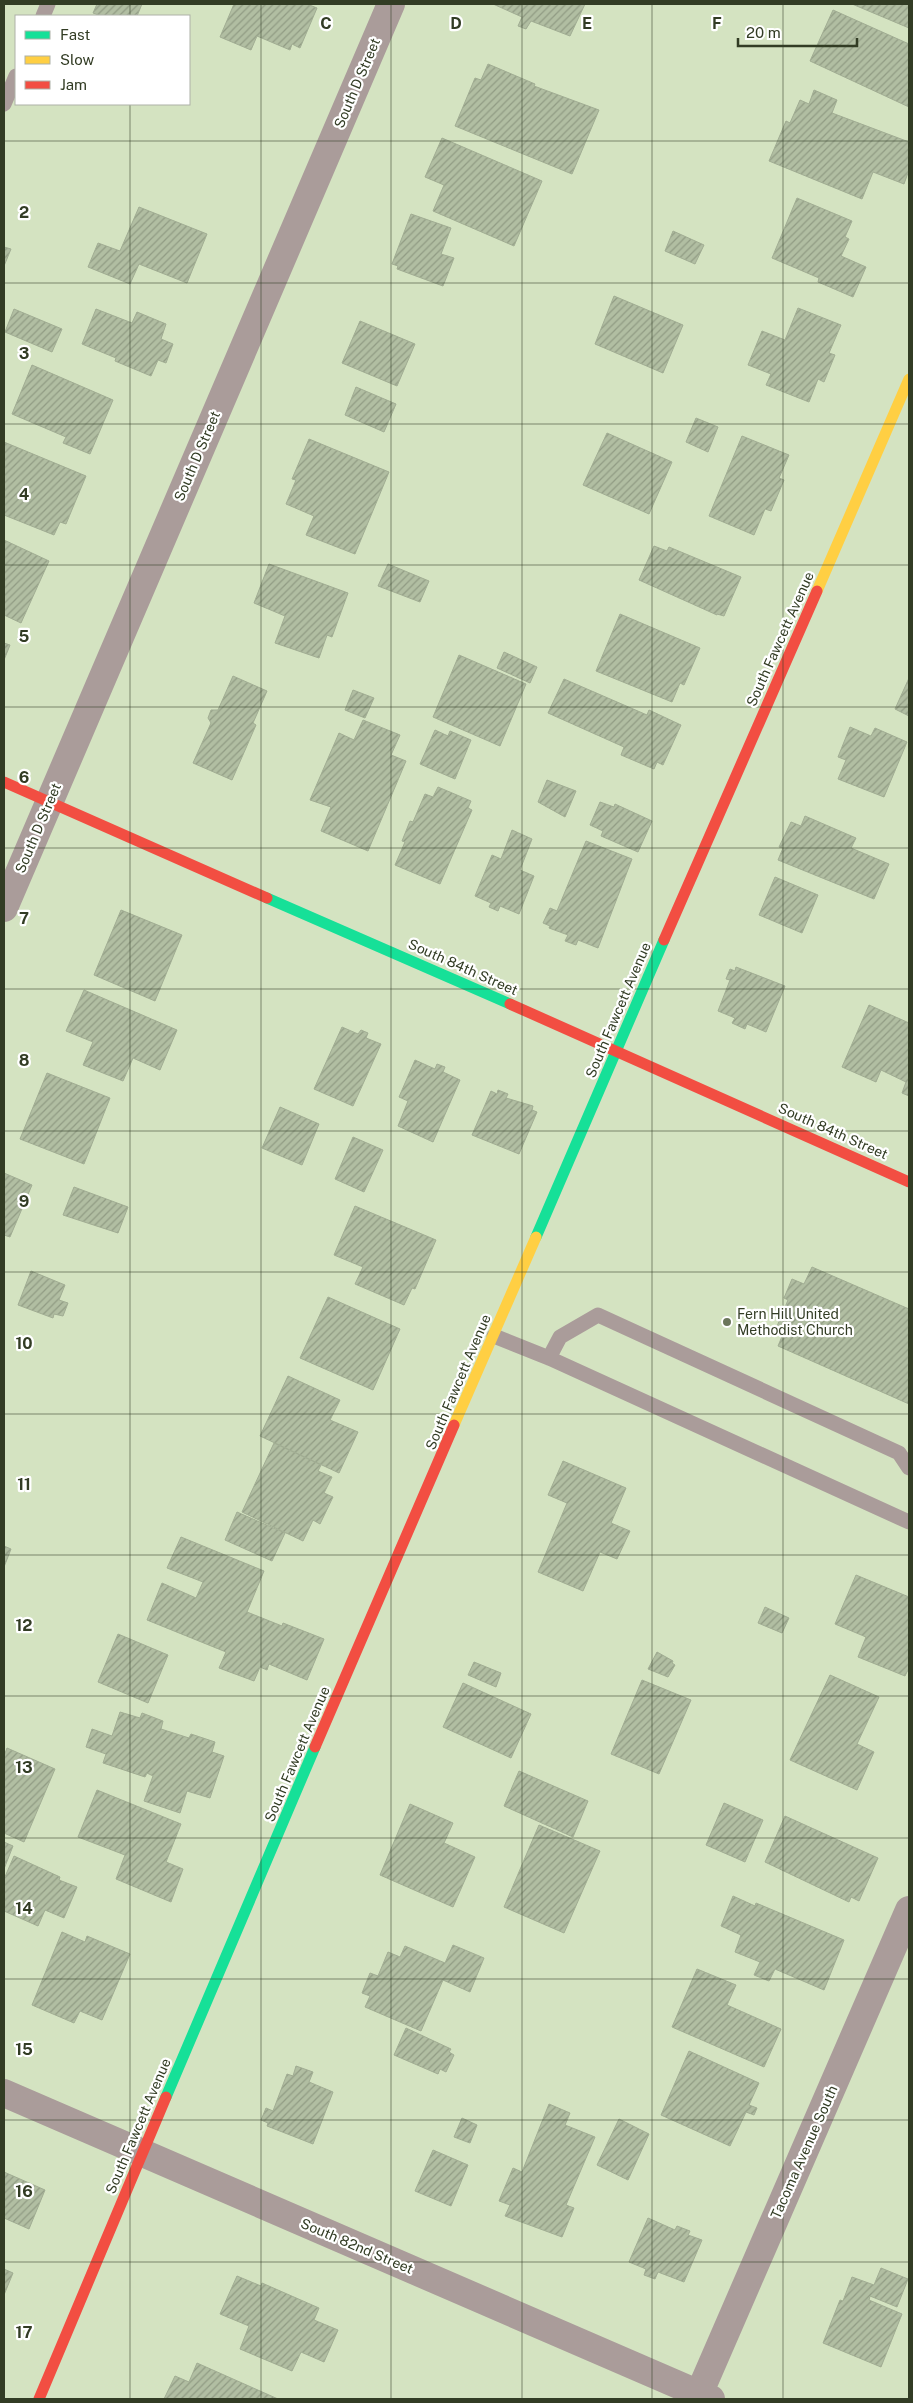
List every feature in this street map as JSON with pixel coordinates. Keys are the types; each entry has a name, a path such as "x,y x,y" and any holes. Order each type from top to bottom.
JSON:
{"street":[{"name":"South D Street","path":"4,908 391,4"},
{"name":"South Fawcett Avenue","path":"40,2399 142,2153 617,1050 909,379"},
{"name":"South 84th Street","path":"4,782 617,1050 909,1182"},
{"name":"Tacoma Avenue South","path":"705,2397 909,1910"},
{"name":"South 82nd Street","path":"4,2093 705,2397"}],"lane":[{"path":"4,104 15,78"},
{"path":"549,1358 560,1338 598,1315 899,1453 909,1468"},
{"path":"494,1336 549,1358 909,1522"}],"building":[{"path":"97,4 142,4 137,15 98,15 93,13"},
{"path":"234,4 307,4 317,8 300,48 292,44 290,50 257,36 251,50 220,37"},
{"path":"493,4 585,4 570,36 531,21 526,29 518,26 522,17"},
{"path":"852,4 909,4 909,28"},
{"path":"833,10 909,44 909,107 810,61"},
{"path":"488,64 535,84 534,86 599,110 572,174 455,126 475,78 481,80"},
{"path":"814,90 837,100 832,113 909,142 909,170 904,184 873,172 862,199 769,161 786,121 790,123 800,100 809,104"},
{"path":"442,138 542,181 514,246 433,211 444,185 425,177"},
{"path":"797,198 852,221 845,237 849,239 841,256 866,267 853,297 818,282 819,278 772,258"},
{"path":"139,207 207,234 187,283 139,264 130,284 88,267 98,243 120,251"},
{"path":"411,214 451,228 441,254 454,258 443,286 397,269 398,266 392,264"},
{"path":"673,231 704,245 695,264 665,251"},
{"path":"4,247 11,249 4,266"},
{"path":"614,296 683,325 663,373 595,344"},
{"path":"798,308 841,325 829,353 835,355 824,382 818,379 809,402 766,385 771,374 748,365 762,331 785,340"},
{"path":"14,309 62,329 52,352 5,332"},
{"path":"96,309 132,323 137,312 166,324 161,339 173,344 166,363 158,360 151,376 115,361 116,358 82,344"},
{"path":"360,321 415,344 397,386 342,363"},
{"path":"32,365 113,400 90,454 63,443 66,437 12,414"},
{"path":"356,387 396,404 384,432 345,415"},
{"path":"696,418 718,427 708,452 686,442"},
{"path":"607,433 672,462 649,514 583,485"},
{"path":"742,436 789,455 779,478 784,480 771,511 765,509 754,535 709,516"},
{"path":"309,439 389,472 355,554 306,535 314,516 286,504 296,480 292,479"},
{"path":"4,442 86,476 66,524 60,522 54,535 4,515"},
{"path":"4,540 49,561 21,623 4,615"},
{"path":"654,546 667,551 669,547 741,577 724,616 717,615 639,580"},
{"path":"269,564 348,593 332,637 327,635 319,658 275,643 285,616 254,603"},
{"path":"388,564 429,581 420,602 378,586"},
{"path":"620,614 700,648 684,685 680,683 672,702 596,671"},
{"path":"4,643 10,645 4,660"},
{"path":"504,652 537,667 530,683 497,668"},
{"path":"459,655 526,684 500,746 433,717"},
{"path":"233,676 267,691 253,723 256,725 232,780 193,763 211,723 208,718 211,710 218,710"},
{"path":"909,678 909,716 895,709"},
{"path":"564,679 647,715 649,710 681,725 663,765 657,762 654,769 621,755 624,747 548,713"},
{"path":"353,690 374,698 365,718 345,710"},
{"path":"363,720 400,735 391,755 406,761 368,851 321,831 331,807 310,800 339,733 354,740"},
{"path":"850,727 871,736 875,728 907,742 884,797 838,779 846,760 838,757"},
{"path":"435,730 448,736 450,731 471,740 455,779 420,764"},
{"path":"547,780 576,791 565,817 538,802"},
{"path":"438,787 471,801 468,808 472,810 440,884 395,865 405,842 402,841 410,821 413,822 425,794 433,797"},
{"path":"600,802 614,807 615,804 652,821 638,852 601,836 603,831 590,825"},
{"path":"805,816 856,838 851,848 889,864 874,899 778,860 783,848 779,847 791,822 801,826"},
{"path":"512,830 532,839 520,870 534,876 519,914 500,906 498,911 489,907 491,903 475,896 492,855 501,859"},
{"path":"586,841 632,859 598,948 578,940 576,945 565,941 568,935 549,928 550,926 543,923 550,908 557,911"},
{"path":"775,877 818,895 802,933 759,915"},
{"path":"121,910 182,935 155,1001 94,975"},
{"path":"736,967 785,986 766,1032 747,1024 745,1029 732,1023 735,1018 718,1011 730,980 726,979 730,969 735,971"},
{"path":"84,990 177,1030 160,1070 133,1058 123,1081 83,1065 93,1042 66,1031"},
{"path":"869,1005 909,1023 909,1096 902,1093 906,1082 881,1070 876,1082 842,1067"},
{"path":"342,1027 358,1034 361,1030 368,1033 366,1038 381,1044 353,1106 314,1089"},
{"path":"415,1060 435,1069 437,1064 445,1067 443,1072 460,1080 433,1142 398,1126 408,1101 399,1097"},
{"path":"47,1073 110,1098 84,1164 20,1139"},
{"path":"498,1090 508,1094 506,1098 533,1106 532,1110 537,1112 519,1154 472,1135 491,1091 497,1094"},
{"path":"280,1107 319,1124 302,1165 262,1148"},
{"path":"353,1137 383,1150 364,1192 335,1179"},
{"path":"4,1173 32,1185 10,1237 4,1235"},
{"path":"74,1187 128,1207 118,1233 63,1215"},
{"path":"355,1206 436,1240 415,1289 412,1288 404,1305 355,1284 363,1267 334,1255"},
{"path":"812,1267 909,1309 909,1404 778,1346 783,1334 775,1331 788,1300 784,1298 792,1279 804,1284"},
{"path":"31,1271 65,1285 59,1300 68,1303 63,1316 54,1314 53,1318 18,1305"},
{"path":"328,1297 400,1329 373,1390 300,1358"},
{"path":"288,1376 340,1400 330,1420 358,1432 339,1473 260,1436"},
{"path":"274,1443 321,1465 318,1471 332,1477 324,1493 333,1497 320,1524 313,1520 303,1541 242,1512"},
{"path":"563,1461 626,1488 611,1523 630,1531 617,1559 600,1552 583,1591 538,1572 567,1503 548,1495"},
{"path":"237,1512 285,1533 272,1561 225,1540"},
{"path":"181,1537 264,1571 247,1612 282,1626 283,1623 324,1639 307,1680 269,1664 267,1670 260,1667 254,1681 219,1668 226,1652 147,1620 162,1583 196,1598 203,1582 167,1568"},
{"path":"4,1546 11,1549 4,1567"},
{"path":"856,1575 909,1597 909,1668 905,1676 858,1657 866,1637 835,1624"},
{"path":"765,1607 789,1618 782,1633 758,1623"},
{"path":"118,1634 168,1655 148,1703 98,1682"},
{"path":"657,1652 673,1661 672,1663 675,1665 668,1677 648,1669"},
{"path":"474,1662 501,1673 496,1687 468,1675"},
{"path":"830,1675 879,1697 857,1744 874,1752 857,1790 790,1760"},
{"path":"642,1680 691,1700 659,1774 611,1754"},
{"path":"463,1683 531,1714 511,1758 443,1727"},
{"path":"120,1712 140,1718 142,1713 163,1721 161,1729 189,1738 191,1734 215,1742 212,1752 224,1756 210,1798 187,1791 180,1813 144,1801 153,1776 147,1773 145,1777 103,1763 106,1754 86,1747 92,1729 112,1736"},
{"path":"7,1748 55,1769 24,1842 4,1833 4,1756"},
{"path":"519,1771 588,1801 573,1837 504,1806"},
{"path":"97,1790 181,1824 166,1862 183,1869 171,1902 116,1879 125,1855 78,1837"},
{"path":"724,1803 763,1820 745,1862 706,1845"},
{"path":"410,1804 453,1823 444,1843 475,1857 453,1907 380,1875"},
{"path":"785,1816 878,1858 859,1901 851,1897 849,1902 765,1862"},
{"path":"539,1825 600,1851 564,1933 504,1907"},
{"path":"4,1842 13,1846 4,1869"},
{"path":"14,1856 60,1877 59,1880 77,1887 64,1918 45,1910 38,1926 4,1911 4,1879"},
{"path":"733,1896 755,1906 756,1903 844,1940 824,1990 775,1969 769,1981 754,1975 760,1962 735,1952 741,1935 721,1926"},
{"path":"62,1932 85,1942 87,1936 130,1954 102,2020 80,2011 74,2023 32,2005"},
{"path":"453,1945 484,1958 470,1992 443,1980 421,2031 365,2007 370,1996 362,1993 370,1973 378,1976 388,1952 400,1957 405,1946 445,1963"},
{"path":"697,1969 736,1985 727,2005 781,2029 764,2067 672,2027"},
{"path":"406,2028 451,2049 449,2052 454,2055 446,2072 440,2069 438,2074 394,2055"},
{"path":"689,2051 759,2083 749,2105 757,2108 754,2115 746,2112 730,2146 661,2115"},
{"path":"296,2066 313,2072 309,2082 333,2092 313,2144 267,2126 268,2123 261,2120 266,2108 273,2111 287,2074 293,2076"},
{"path":"549,2104 570,2113 565,2125 595,2137 566,2205 574,2208 562,2237 505,2216 510,2205 499,2201 513,2168 522,2172"},
{"path":"462,2118 477,2125 470,2143 454,2137"},
{"path":"619,2119 649,2134 628,2180 597,2165"},
{"path":"433,2150 468,2165 451,2206 415,2191"},
{"path":"4,2172 45,2190 29,2229 4,2218"},
{"path":"648,2218 675,2230 677,2226 690,2231 688,2235 702,2240 684,2282 658,2272 655,2279 644,2275 646,2269 629,2262"},
{"path":"881,2268 908,2279 897,2307 870,2296 869,2300 902,2314 881,2367 823,2343 840,2300 843,2301 852,2277 874,2285"},
{"path":"4,2269 13,2273 4,2295"},
{"path":"237,2276 261,2286 262,2283 319,2308 314,2320 338,2330 324,2362 301,2352 292,2371 240,2349 249,2326 220,2314"},
{"path":"197,2363 278,2399 164,2399 175,2376 189,2382"}],"traffic: fast":[{"path":"267,898 510,1004"},
{"path":"536,1237 664,940"},
{"path":"166,2097 315,1747"}],"traffic: slow":[{"path":"817,591 909,379"},
{"path":"454,1425 536,1237"}],"traffic: jam":[{"path":"664,940 817,591"},
{"path":"4,782 267,898"},
{"path":"510,1004 909,1182"},
{"path":"315,1747 454,1425"},
{"path":"39,2399 166,2097"}],"place":[{"name":"Fern Hill United Methodist Church","path":"727,1322"}]}
